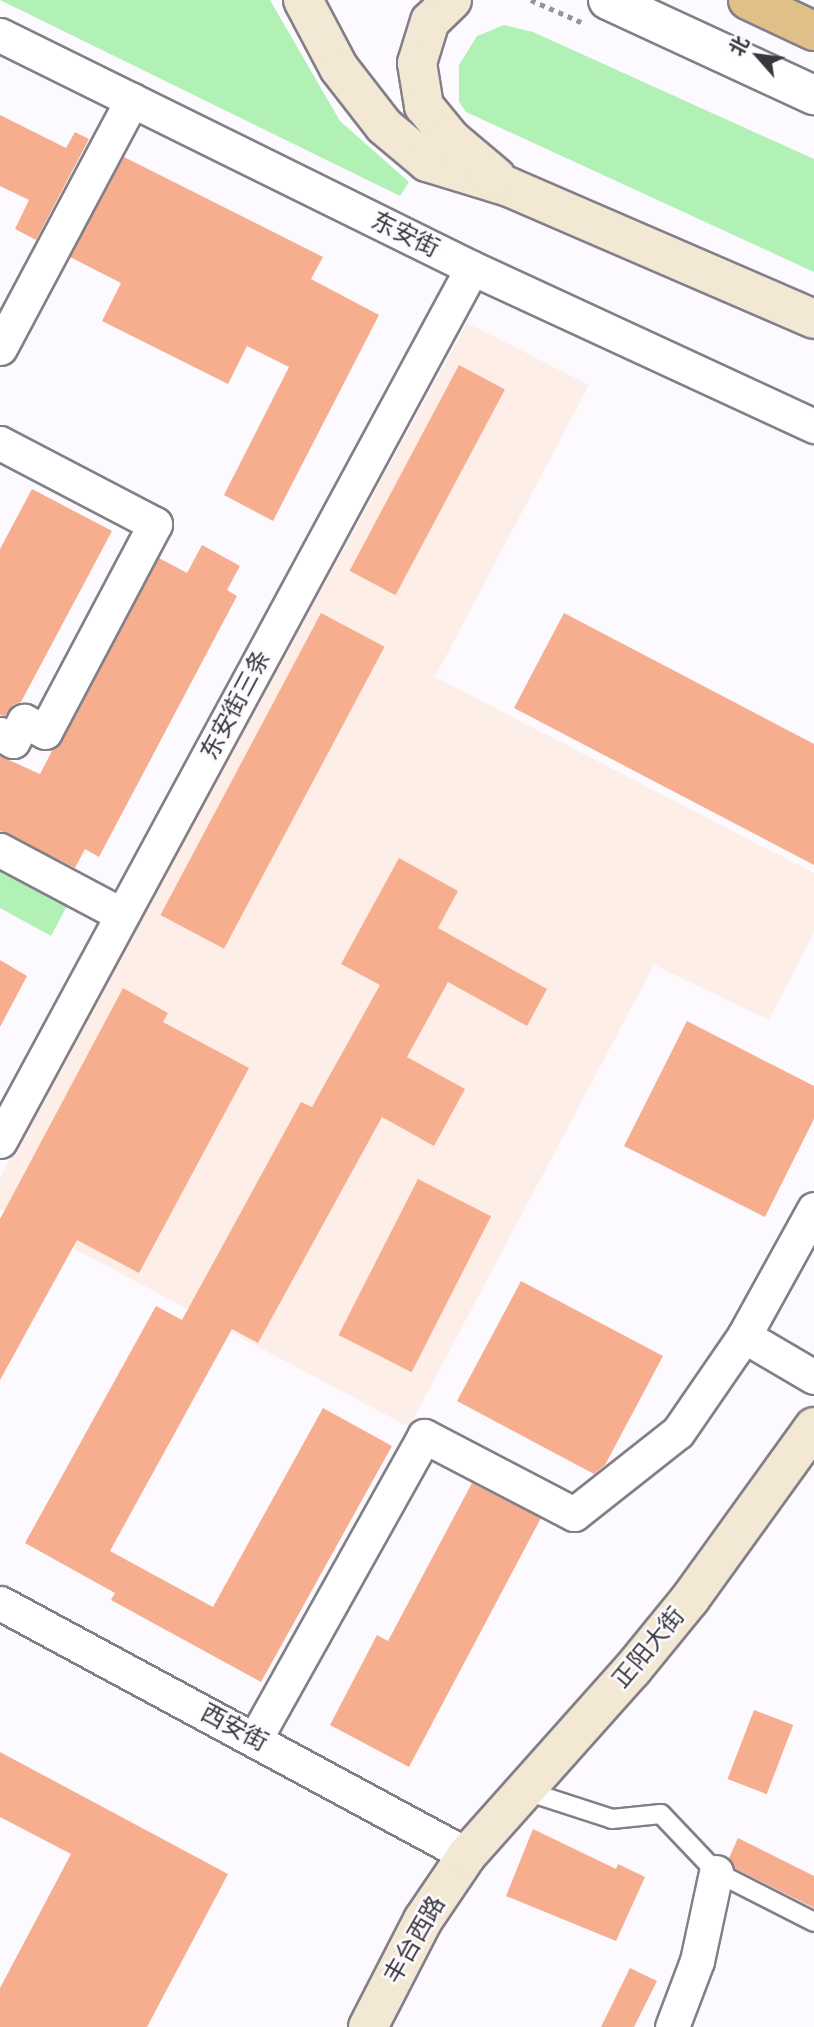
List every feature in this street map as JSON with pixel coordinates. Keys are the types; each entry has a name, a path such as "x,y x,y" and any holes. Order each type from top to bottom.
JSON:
{"highway":[{"path":"748,0 814,31"}],"main road":[{"path":"303,0 340,68 383,126 427,162 509,187 814,319"},
{"path":"452,0 430,21 417,63 424,106 451,139 509,187"},
{"name":"正阳大街","path":"467,1855 526,1791 690,1599 814,1427"},
{"name":"丰台西路","path":"368,2027 423,1920 467,1855"}],"street":[{"path":"608,0 814,95"},
{"name":"东安街","path":"0,35 472,268 814,426"},
{"path":"0,348 132,100"},
{"name":"东安街三条","path":"0,1141 472,268"},
{"path":"0,443 155,524 45,732 24,721 13,741 0,734"},
{"path":"0,850 122,915"},
{"path":"255,1739 424,1436 574,1514 678,1433 744,1336 814,1209"},
{"path":"744,1336 814,1377"},
{"name":"西安街","path":"0,1603 467,1855"},
{"path":"672,2027 697,1961 716,1872"}],"lane":[{"path":"526,1791 612,1819 661,1814 716,1872 814,1922"}],"shaded area":[{"path":"467,323 589,385 435,677 814,873 814,932 769,1020 654,965 409,1427 0,1209 0,1178"}],"green space":[{"path":"0,0 270,0 340,121 409,182 400,196"},
{"path":"504,25 533,32 814,159 814,272 466,112 459,102 459,65 477,36"},
{"path":"0,864 69,902 51,936 0,908"}],"building":[{"path":"0,115 66,148 75,132 89,139 36,240 15,229 29,200 0,186"},
{"path":"124,157 323,257 311,279 379,315 273,521 224,495 289,367 247,346 228,384 102,321 121,283 70,257"},
{"path":"459,365 505,389 396,595 350,571"},
{"path":"32,489 112,531 21,702 13,705 5,716 0,715 0,549"},
{"path":"202,545 240,566 227,590 237,596 99,857 85,849 75,868 0,831 0,756 40,774 53,749 62,741 159,558 187,573"},
{"path":"321,613 385,647 224,949 160,915"},
{"path":"564,613 814,744 814,865 514,708"},
{"path":"399,858 458,891 438,928 547,989 527,1026 448,982 407,1057 465,1089 434,1146 382,1117 258,1343 232,1329 110,1551 213,1607 323,1408 392,1446 261,1682 111,1600 115,1593 25,1543 156,1306 182,1320 301,1102 312,1107 380,985 341,964"},
{"path":"0,960 27,976 0,1027"},
{"path":"123,988 168,1013 163,1022 249,1068 139,1273 77,1240 0,1380 0,1219"},
{"path":"687,1021 814,1086 814,1119 765,1217 624,1146"},
{"path":"418,1179 491,1216 412,1372 339,1335"},
{"path":"521,1281 663,1356 605,1465 594,1474 457,1401"},
{"path":"472,1483 541,1518 409,1767 330,1725 377,1635 388,1641"},
{"path":"754,1710 793,1725 767,1794 727,1779"},
{"path":"0,1752 228,1874 147,2027 0,2027 0,1988 71,1854 0,1817"},
{"path":"533,1829 616,1869 618,1864 645,1877 616,1941 506,1896"},
{"path":"738,1838 814,1876 814,1908 734,1868 729,1858"},
{"path":"630,1968 657,1981 634,2027 601,2027"}]}
